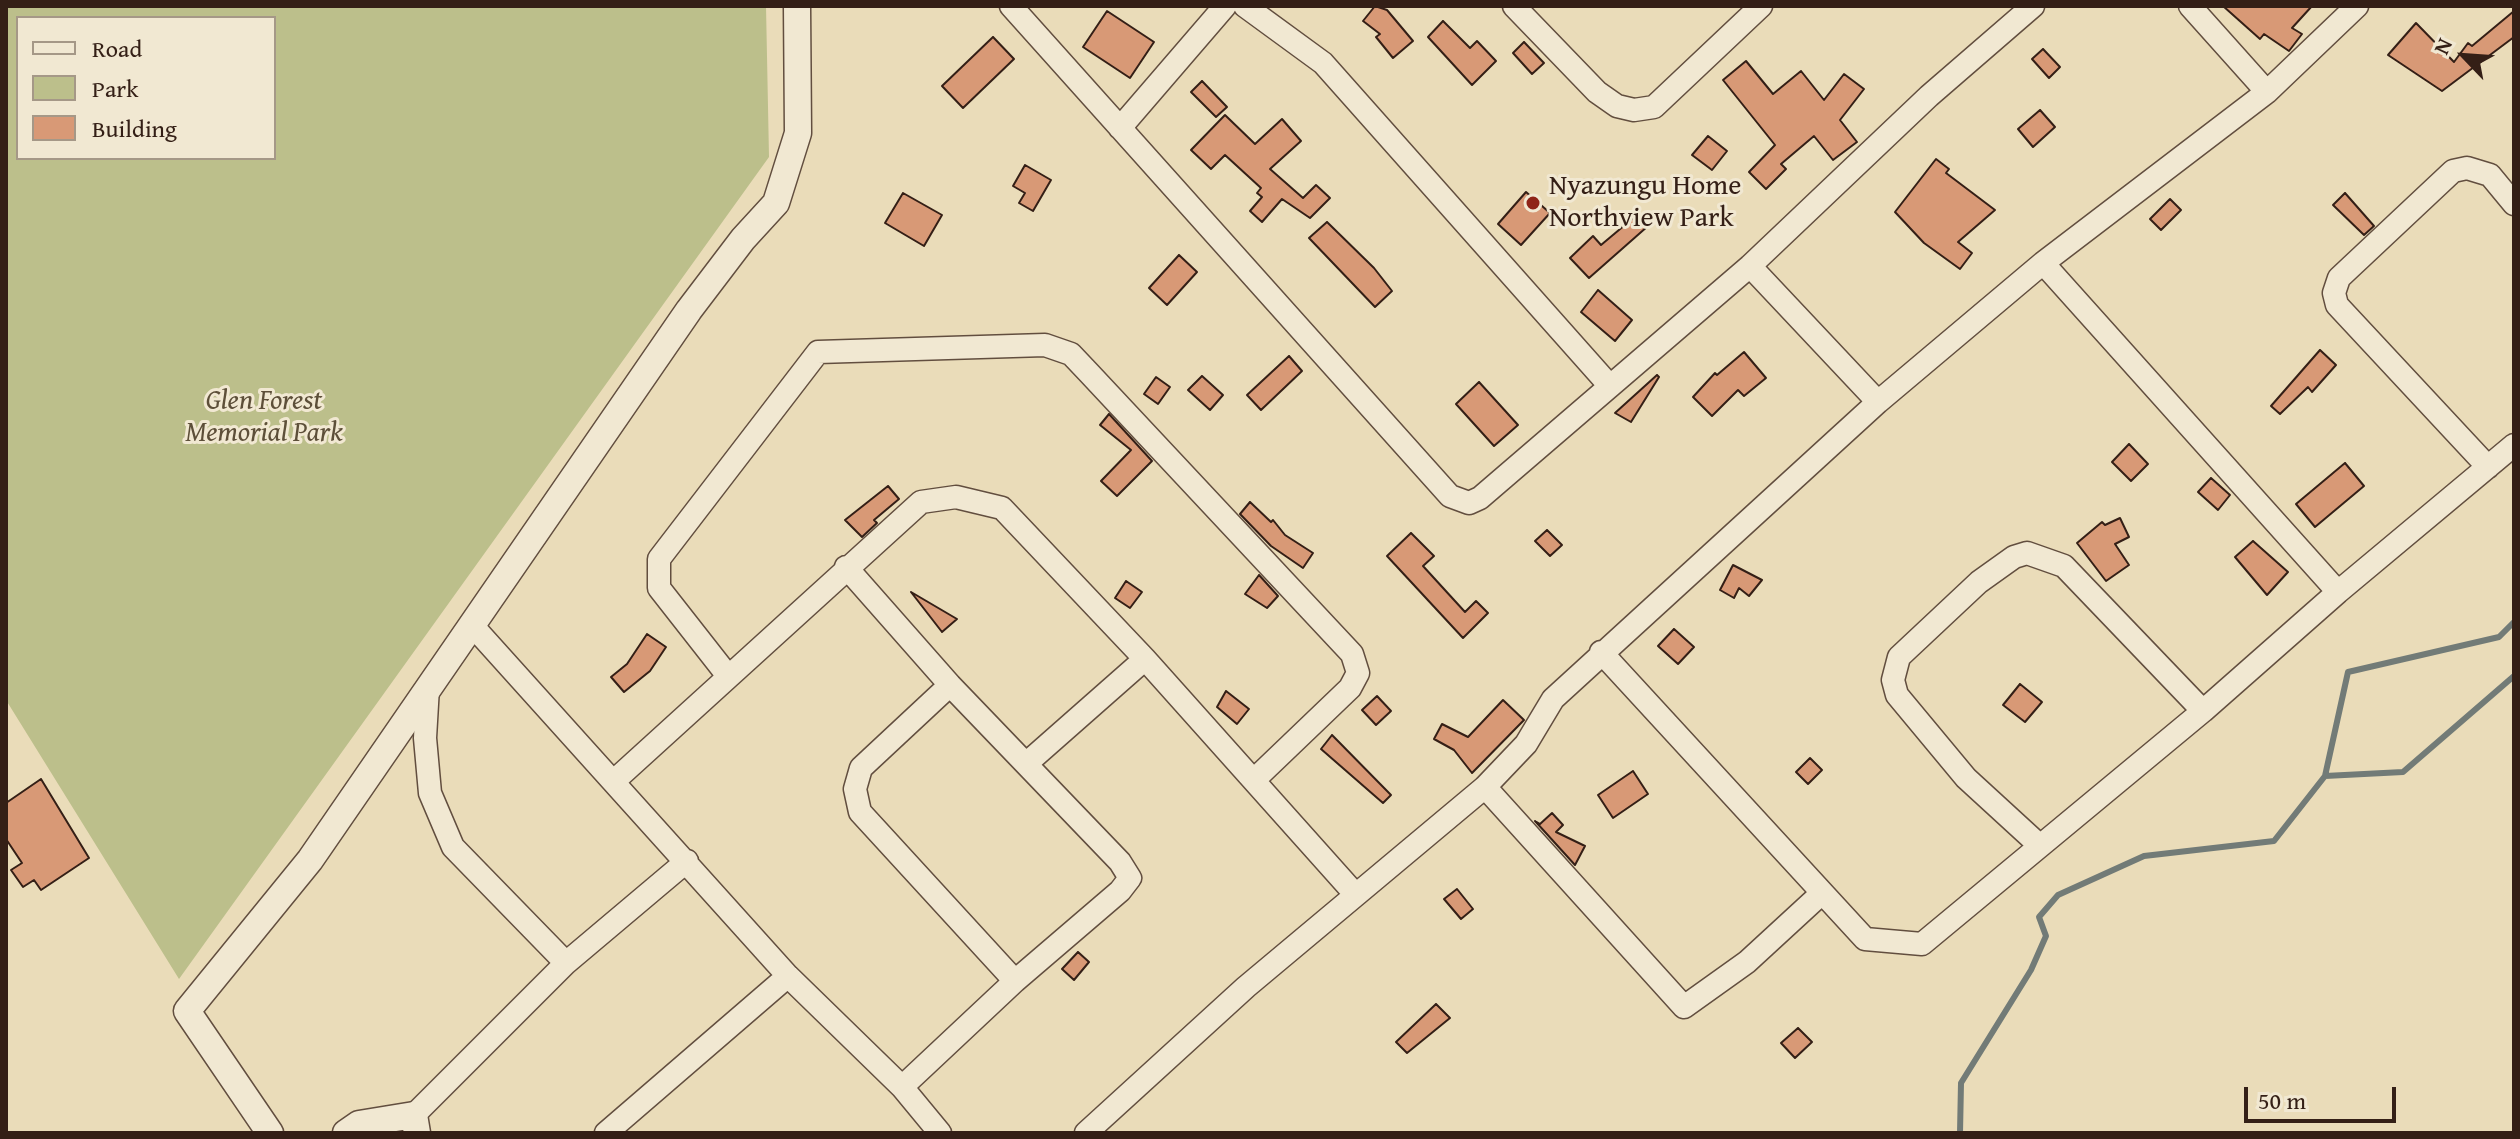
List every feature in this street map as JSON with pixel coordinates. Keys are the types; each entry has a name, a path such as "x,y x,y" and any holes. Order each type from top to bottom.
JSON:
{"street":[{"path":"270,1133 187,1011 310,860 689,310 743,239 776,203 798,133 797,6"},
{"path":"1011,6 1450,496 1469,503 1480,498 1750,266 1929,96 2033,6"},
{"path":"1120,128 1225,6"},
{"path":"1245,6 1323,63 1609,385"},
{"path":"1514,6 1597,92 1617,106 1634,110 1654,107 1761,6"},
{"path":"2190,6 2267,92"},
{"path":"1086,1133 1355,894 1485,787 1526,744 1553,699 1878,402 2043,263 2267,92 2357,6"},
{"path":"2488,467 2337,305 2334,293 2339,278 2453,171 2467,168 2490,175 2514,204"},
{"path":"2043,263 2338,592"},
{"path":"1750,266 1878,402"},
{"path":"728,676 659,588 659,559 818,352 1045,345 1071,354 1352,654 1358,673 1350,688 1254,780"},
{"path":"1601,652 1865,939 1922,944 2038,844 2203,711 2338,592 2514,445"},
{"path":"614,781 921,502 956,497 1002,508 1145,659 1355,894"},
{"path":"2038,844 1966,778 1897,695 1893,680 1899,657 1979,582 2014,557 2027,553 2046,557 2064,566 2203,711"},
{"path":"846,567 950,685 1120,862 1130,878 1120,891 1015,981 902,1087"},
{"path":"471,624 788,976 902,1087 940,1133"},
{"path":"1027,763 1145,659"},
{"path":"950,685 861,768 855,789 860,812 1015,981"},
{"path":"428,687 425,738 430,793 453,847 566,963"},
{"path":"1485,787 1684,1007 1747,962 1822,893"},
{"path":"346,1133 359,1124 415,1124 566,963 687,861"},
{"path":"606,1133 788,976"}],"green space":[{"name":"Glen Forest Memorial Park","path":"6,6 766,6 769,157 179,979 6,700"}],"building":[{"path":"1375,6 1387,10 1413,41 1393,58 1376,37 1380,34 1363,21"},
{"path":"2223,6 2312,6 2292,28 2302,34 2289,51 2264,34 2260,39"},
{"path":"1107,11 1154,42 1130,78 1083,47"},
{"path":"2514,11 2514,37 2442,91 2388,55 2416,23 2454,62 2468,43 2472,46"},
{"path":"1443,21 1470,48 1477,41 1496,61 1472,85 1428,37"},
{"path":"993,37 1014,59 963,108 942,86"},
{"path":"1524,42 1544,63 1532,74 1513,53"},
{"path":"2043,49 2060,67 2049,78 2032,59"},
{"path":"1746,61 1773,94 1801,71 1824,100 1844,74 1864,89 1840,120 1857,142 1833,160 1814,136 1781,164 1786,169 1766,189 1749,172 1775,145 1723,80"},
{"path":"1202,81 1227,107 1216,117 1191,92"},
{"path":"2040,110 2055,127 2033,147 2018,129"},
{"path":"1225,115 1255,144 1282,119 1301,141 1270,169 1303,198 1316,185 1330,198 1310,218 1282,199 1262,222 1250,211 1262,197 1257,193 1261,188 1225,155 1211,169 1191,150"},
{"path":"1708,136 1727,151 1712,170 1692,155"},
{"path":"1936,159 1949,169 1946,173 1995,210 1958,242 1972,253 1960,269 1924,243 1895,212"},
{"path":"1025,165 1051,180 1033,211 1019,203 1025,193 1013,186"},
{"path":"1526,192 1550,213 1521,245 1498,224"},
{"path":"903,193 942,215 924,246 885,223"},
{"path":"2345,193 2374,226 2364,235 2333,205"},
{"path":"2170,199 2181,210 2161,230 2150,219"},
{"path":"1638,214 1648,226 1589,278 1570,258 1593,236 1601,245"},
{"path":"1327,222 1374,268 1392,291 1375,307 1309,238"},
{"path":"1179,255 1197,272 1167,305 1149,288"},
{"path":"1598,290 1632,320 1615,341 1581,312"},
{"path":"2320,350 2336,365 2312,392 2308,387 2280,414 2271,406"},
{"path":"1744,352 1766,378 1744,396 1738,390 1712,416 1693,397 1715,373 1717,375"},
{"path":"1289,356 1302,371 1261,410 1247,395"},
{"path":"1657,375 1659,377 1631,422 1615,413"},
{"path":"1202,376 1223,395 1210,410 1188,390"},
{"path":"1156,377 1170,387 1158,404 1144,394"},
{"path":"1479,382 1518,425 1494,446 1456,404"},
{"path":"1109,414 1152,461 1117,496 1101,481 1131,450 1100,425"},
{"path":"2129,444 2148,464 2131,481 2112,462"},
{"path":"2345,463 2364,486 2315,527 2296,504"},
{"path":"2211,478 2230,495 2218,510 2198,492"},
{"path":"888,486 899,499 874,520 877,523 862,537 845,520"},
{"path":"1250,502 1271,522 1273,520 1285,535 1313,553 1303,568 1271,546 1240,514"},
{"path":"2120,518 2129,537 2115,544 2129,565 2106,581 2077,543 2102,522 2105,525"},
{"path":"1547,530 1562,545 1550,556 1535,541"},
{"path":"1411,533 1434,556 1423,566 1465,612 1476,601 1488,613 1463,638 1387,556"},
{"path":"2253,541 2288,572 2267,595 2235,557"},
{"path":"1733,565 1762,580 1749,596 1739,588 1734,598 1720,590"},
{"path":"1259,575 1278,596 1267,608 1245,594"},
{"path":"1126,581 1142,592 1130,608 1115,598"},
{"path":"911,592 957,619 942,632"},
{"path":"1674,629 1694,647 1678,664 1658,646"},
{"path":"647,634 666,647 650,671 624,692 611,677 627,664"},
{"path":"2020,684 2042,702 2025,722 2003,705"},
{"path":"1226,691 1249,709 1237,724 1217,707"},
{"path":"1377,696 1391,711 1376,725 1362,710"},
{"path":"1503,700 1524,720 1472,773 1454,750 1434,739 1442,724 1468,737"},
{"path":"1332,735 1391,795 1383,803 1321,749"},
{"path":"1810,758 1822,770 1808,784 1796,772"},
{"path":"1633,771 1648,794 1613,818 1598,795"},
{"path":"41,779 89,858 41,890 34,880 23,887 11,870 22,863 6,839 6,803"},
{"path":"1552,813 1563,825 1556,832 1585,846 1575,865 1535,821 1540,824"},
{"path":"1457,889 1473,909 1461,919 1444,899"},
{"path":"1078,952 1089,962 1074,980 1062,969"},
{"path":"1436,1004 1450,1018 1407,1053 1396,1042"},
{"path":"1798,1028 1812,1042 1795,1058 1781,1043"}],"waterway":[{"path":"2325,776 2348,672 2499,637 2514,622"},
{"path":"1960,1133 1961,1083 2031,970 2046,936 2039,917 2058,895 2144,856 2274,841 2325,776 2403,772 2514,676"}],"place":[{"name":"Nyazungu Home Northview Park","path":"1533,203"}]}
